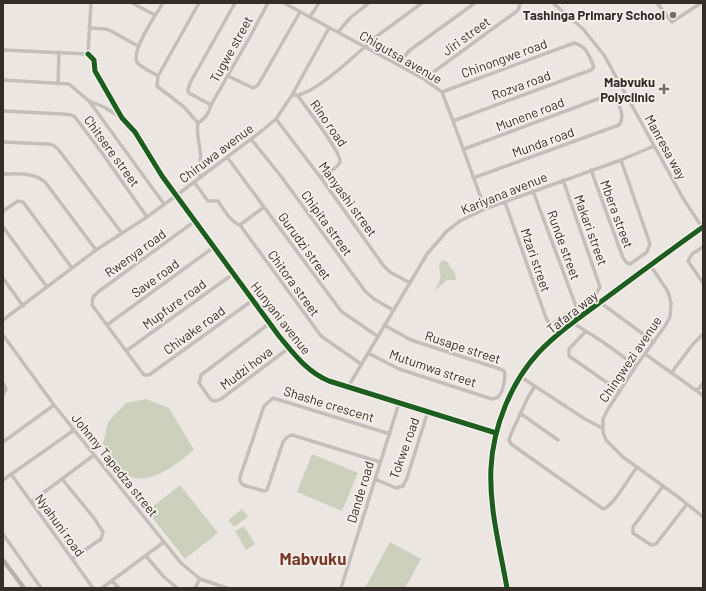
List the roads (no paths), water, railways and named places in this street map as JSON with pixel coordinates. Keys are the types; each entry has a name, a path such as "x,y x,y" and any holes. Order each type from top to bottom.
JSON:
{"street":[{"path":"88,54 91,3"},
{"path":"132,3 138,4 155,16"},
{"path":"158,76 138,63 136,55 138,46 162,3"},
{"path":"199,3 158,76 157,86 184,108 198,123 197,139 200,154 198,171 200,177"},
{"path":"211,104 189,93 188,87 235,3"},
{"name":"Tugwe street","path":"198,123 205,118 210,111 211,104 268,3"},
{"name":"Chigutsa avenue","path":"284,3 365,48 398,64 424,79 442,92 454,121 484,209"},
{"path":"310,17 319,3"},
{"path":"338,32 350,18 369,3"},
{"path":"292,95 298,96 303,94 330,76 378,36 422,3"},
{"path":"398,64 410,50 475,3"},
{"name":"Jiri street","path":"424,79 517,11 520,3"},
{"name":"Manresa way","path":"553,3 583,29 604,55 684,200 702,227"},
{"path":"657,3 672,22 701,3"},
{"path":"228,76 253,88 258,86 300,12"},
{"path":"89,28 106,29 138,46"},
{"name":"Chiruwa avenue","path":"3,320 96,250 147,217 177,195 276,119 292,95 329,28"},
{"name":"Rozva road","path":"454,121 594,68 588,53 581,45 574,43"},
{"name":"Chinongwe road","path":"442,92 574,43"},
{"path":"3,50 88,54 94,60 95,71 122,118"},
{"path":"58,84 59,52"},
{"path":"3,80 69,84 88,100 164,204"},
{"name":"Rino road","path":"298,96 328,138 340,158 338,165 321,178"},
{"name":"Munda road","path":"473,178 619,125 622,122 622,114 616,101 610,97 603,97"},
{"name":"Munene road","path":"464,149 603,97"},
{"path":"88,100 104,107 122,118"},
{"name":"Chitsere street","path":"3,111 63,114 75,117 147,217"},
{"name":"Hunyani avenue","path":"122,118 135,132 162,176 233,274 289,348 311,371 323,378 348,387 496,433"},
{"name":"Manyashi street","path":"276,119 321,178 383,265 390,272 410,283"},
{"name":"Chipita street","path":"251,139 280,175 365,291 374,299 393,310"},
{"path":"3,142 53,145 58,149 122,232"},
{"name":"Kariyana avenue","path":"348,387 427,254 447,231 460,221 484,209 621,160 654,146"},
{"name":"Gurudzi street","path":"227,157 341,311 377,336"},
{"name":"Mbera street","path":"591,170 620,249 627,263 632,263 647,252 650,244 621,160"},
{"path":"3,174 33,175 46,182 96,250"},
{"name":"Makari street","path":"562,180 600,286 597,292 576,306"},
{"name":"Chitora street","path":"194,182 208,201 218,201 230,218 240,226 321,336 361,364"},
{"name":"Runde street","path":"533,191 576,306"},
{"path":"3,211 18,201 23,202 72,268"},
{"name":"Mzari street","path":"505,202 547,321 549,323 556,322 576,306"},
{"path":"240,226 264,207"},
{"name":"Rwenya road","path":"107,325 92,304 93,298 98,292 195,221"},
{"path":"3,227 47,287"},
{"name":"Tafara way","path":"507,588 491,490 491,466 496,433 506,402 538,353 573,323 702,227"},
{"name":"Save road","path":"107,325 214,247"},
{"path":"703,247 692,254 688,260 703,283"},
{"name":"Chingwezi avenue","path":"602,428 605,415 619,391 654,342 668,320 671,312 671,303 667,290 650,266"},
{"name":"Mupfure road","path":"126,351 233,274"},
{"path":"3,278 23,306"},
{"name":"Chivake road","path":"126,351 144,375 152,373 253,300"},
{"path":"601,303 654,342"},
{"name":"Mudzi hova","path":"270,323 200,375 199,383 211,400 216,401 221,399 289,348"},
{"path":"573,323 636,366"},
{"path":"107,325 126,351"},
{"name":"Rusape street","path":"384,325 411,340 504,371 505,377 499,396 492,398"},
{"path":"586,331 569,349 569,355 619,391"},
{"path":"672,372 693,344 703,334"},
{"name":"Johnny Tapedza street","path":"3,335 54,405 186,568 200,579 227,588"},
{"name":"Mutumwa street","path":"368,353 399,368 492,398"},
{"path":"645,354 672,372 703,396"},
{"path":"521,377 584,419 602,428 604,436 623,457 703,517"},
{"path":"3,383 6,389 3,395"},
{"path":"697,391 703,383"},
{"path":"535,386 520,413 511,434 509,440 510,442 602,509 607,508 614,500 637,467"},
{"name":"Shashe crescent","path":"380,462 292,436 287,437 283,442 267,490 264,491 243,485 240,481 240,477 264,406 273,398 390,434"},
{"name":"Dande road","path":"341,588 399,403"},
{"path":"3,442 54,405"},
{"name":"Tokwe road","path":"375,479 396,488 403,486 407,478 428,411"},
{"path":"520,413 558,440"},
{"path":"3,480 74,430"},
{"path":"31,502 94,455"},
{"name":"Nyahuni road","path":"11,474 93,588"},
{"path":"62,479 94,518 103,532 101,539 72,559"},
{"path":"663,486 633,527 633,533 651,545 656,544 660,541 687,504"},
{"path":"3,534 41,588"},
{"path":"102,588 164,542"},
{"path":"146,556 164,577 177,588"},
{"path":"3,560 24,588"},
{"path":"195,588 200,579"},
{"path":"112,581 119,588"}],"place":[{"name":"Tashinga Primary School","path":"673,15"},
{"name":"Mabvuku Polyclinic","path":"664,89"}],"district":[{"name":"Mabvuku","path":"313,558"}]}
